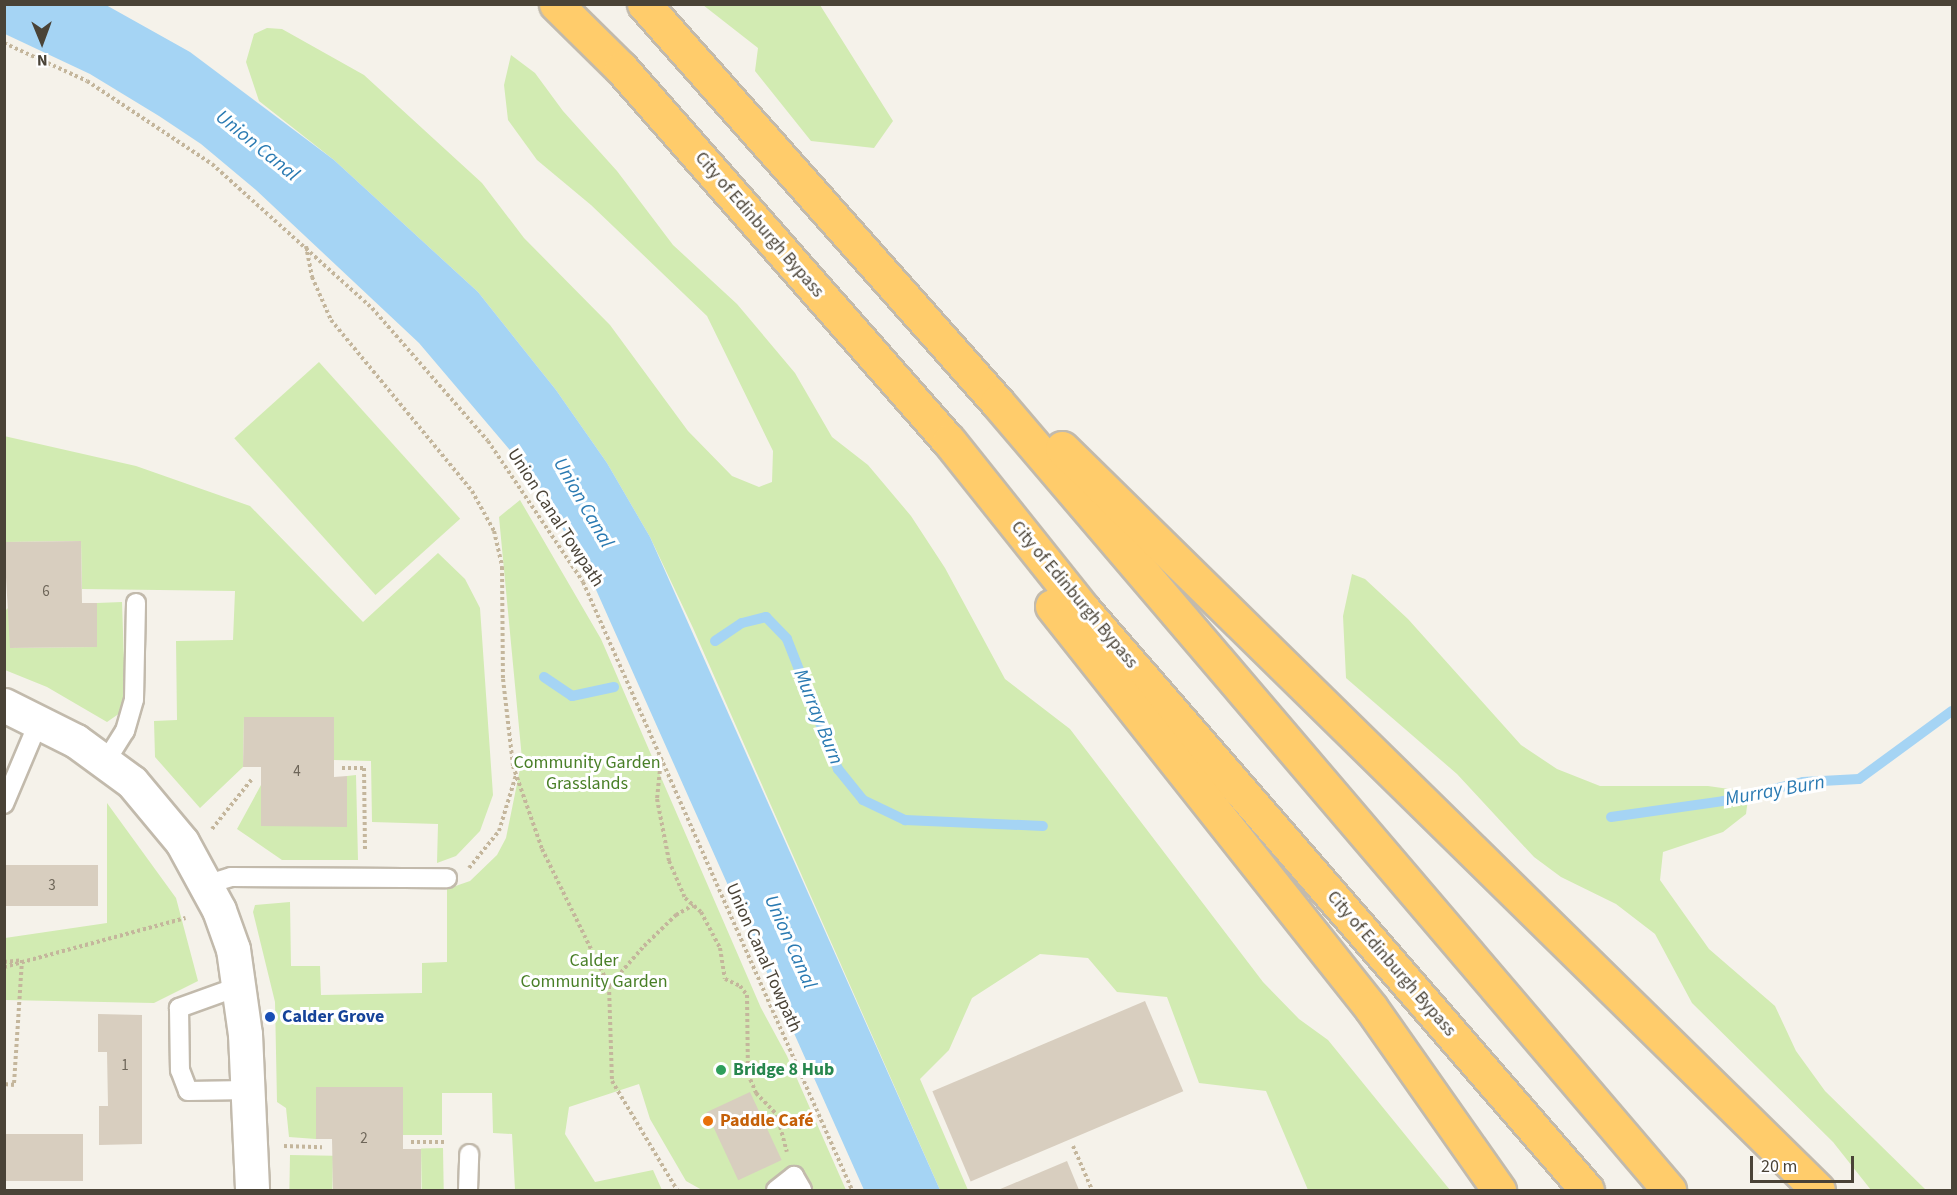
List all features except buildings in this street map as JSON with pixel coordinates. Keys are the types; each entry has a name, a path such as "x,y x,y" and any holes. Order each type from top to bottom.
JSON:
{"highway":[{"name":"City of Edinburgh Bypass","path":"556,4 621,68 949,441 1083,609 1587,1191"},
{"path":"644,4 997,402 1669,1191"},
{"path":"772,241 932,456 1371,1008 1499,1191"},
{"path":"997,402 1052,438 1818,1191"}],"street":[{"path":"4,705 39,721 106,761 154,805 182,842 212,897 240,986 248,1090 252,1191"}],"lane":[{"path":"106,761 125,731 132,707 136,603"},
{"path":"4,804 12,793 39,721"},
{"path":"212,897 231,878 447,878"},
{"path":"240,986 179,1008 180,1070 188,1091 248,1090"},
{"path":"468,1191 469,1154"},
{"path":"776,1191 798,1183"}],"path":[{"name":"Union Canal Towpath","path":"4,43 87,81 176,137 306,246 426,365 530,498 583,582 852,1191"},
{"path":"306,246 312,277 331,321 472,491 494,531 502,567 503,679 516,774 542,849 609,986 612,1081 678,1191"},
{"path":"661,759 659,817 669,861 685,898 701,912 720,948 725,979 740,986 747,995 748,1074 756,1093 777,1115 798,1183"},
{"path":"342,768 364,768 366,879"},
{"path":"447,878 461,875 478,859 499,831 516,774"},
{"path":"182,842 217,827 252,779"},
{"path":"4,967 212,897"},
{"path":"609,986 644,946 676,915 693,905"},
{"path":"4,962 22,960"},
{"path":"4,1084 14,1085 22,960"},
{"path":"411,1142 451,1143 469,1154"},
{"path":"1073,1146 1092,1191"}],"green space":[{"path":"703,5 820,5 893,121 874,148 811,141 755,71 758,48"},
{"path":"267,28 282,29 364,75 482,183 524,238 610,325 688,431 732,476 759,487 772,482 773,451 707,316 591,205 537,160 508,120 504,85 511,55 535,73 563,111 617,171 673,245 737,304 795,373 832,437 868,465 911,516 945,568 1005,679 1070,729 1263,982 1299,1019 1328,1040 1450,1190 1308,1190 1266,1091 1199,1083 1167,997 1117,992 1088,958 1040,954 972,998 949,1050 920,1079 968,1190 940,1190 693,628 650,537 607,463 556,390 478,292 334,160 259,101 246,62 254,34"},
{"path":"319,362 460,519 375,595 234,438"},
{"path":"4,436 136,466 250,506 363,622 438,553 465,579 480,608 493,795 480,831 456,856 437,863 438,824 372,822 371,761 334,760 333,717 244,717 243,767 200,808 155,757 154,721 177,720 176,641 233,640 235,591 82,589 81,541 5,542"},
{"path":"520,500 601,639 761,1008 787,1056 846,1190 702,1190 686,1181 650,1119 639,1084 569,1107 565,1134 595,1182 653,1170 662,1190 515,1190 512,1134 493,1133 492,1093 442,1093 442,1135 403,1135 403,1087 316,1087 316,1139 289,1137 286,1108 277,1102 275,1002 253,912 255,905 290,902 291,966 320,966 321,995 422,993 422,963 447,962 447,889 470,881 497,855 506,838 522,759 499,517"},
{"path":"1352,574 1365,579 1408,619 1521,745 1557,769 1600,786 1708,786 1736,790 1748,799 1746,814 1723,832 1663,852 1660,880 1709,949 1775,1006 1796,1051 1825,1091 1926,1190 1871,1190 1833,1142 1692,1003 1655,934 1616,904 1561,877 1534,857 1457,774 1346,678 1343,616"},
{"path":"122,602 125,692 120,713 107,722 47,687 5,670 4,612 10,606 10,648 97,647 97,603"},
{"path":"356,775 358,860 282,860 237,829 261,785 347,827 347,776"},
{"path":"107,803 176,898 198,981 154,1003 5,1000 5,938 107,923"},
{"path":"421,1148 443,1148 444,1190 422,1190"},
{"path":"290,1155 333,1156 332,1190 289,1190"}],"water":[{"name":"Union Canal","path":"4,5 106,5 190,52 334,160 478,292 556,390 607,463 650,537 940,1190 864,1190 593,583 547,501 509,449 419,343 256,190 201,144 159,116 90,74 5,34"}],"waterway":[{"name":"Murray Burn","path":"715,641 742,623 766,617 787,639 838,769 863,800 905,820 1043,826"},
{"name":"Murray Burn","path":"544,677 572,696 614,687"},
{"name":"Murray Burn","path":"1611,817 1723,801 1803,782 1859,779 1952,711"}],"place":[{"name":"Calder Grove","path":"270,1017"},
{"name":"Bridge 8 Hub","path":"721,1070"},
{"name":"Paddle Café","path":"708,1121"}],"park label":[{"name":"Community Garden Grasslands","path":"587,774"},
{"name":"Calder Community Garden","path":"594,972"}]}
